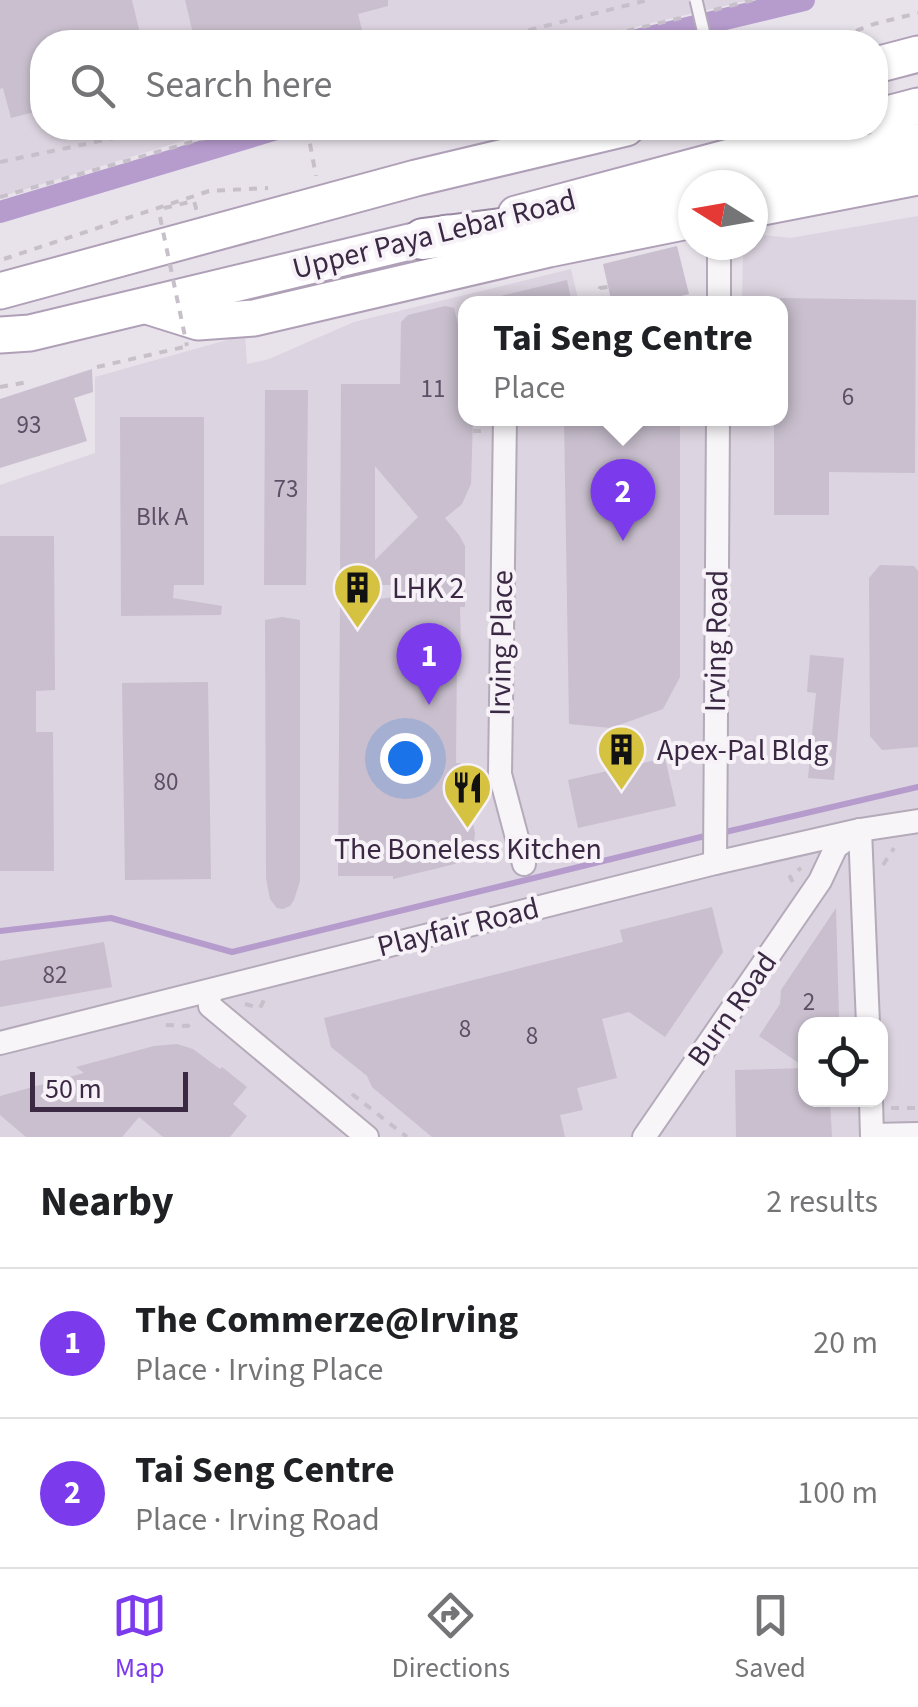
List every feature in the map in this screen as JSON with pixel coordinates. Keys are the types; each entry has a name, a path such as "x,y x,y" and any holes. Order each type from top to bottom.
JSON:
{"highway":[{"path":"768,177 918,144"},
{"path":"423,239 580,220 678,197"}],"main road":[{"path":"888,62 918,54"},
{"path":"888,115 918,106"},
{"name":"Upper Paya Lebar Road","path":"0,291 398,183 576,140"},
{"name":"Upper Paya Lebar Road","path":"10,339 423,239 793,140"},
{"path":"768,206 918,176"},
{"path":"147,306 198,322 254,318 678,223"}],"street":[{"path":"719,260 719,296"},
{"name":"Irving Place","path":"505,426 500,774 524,864"},
{"name":"Irving Road","path":"715,854 718,426"},
{"name":"Playfair Road","path":"0,1043 210,991 715,854 918,822"},
{"path":"860,830 872,866 868,1017"},
{"name":"Burn Road","path":"644,1137 820,882 836,847 860,830"},
{"path":"820,882 844,866 872,866"},
{"path":"210,991 210,1006 367,1137"},
{"path":"871,1107 872,1136 918,1134"}],"lane":[{"path":"696,0 703,30"}],"path":[{"path":"529,30 648,0"},
{"path":"714,10 753,0"},
{"path":"629,30 695,14"},
{"path":"858,30 918,14"},
{"path":"0,162 105,140"},
{"path":"0,197 199,140"},
{"path":"309,140 318,185"},
{"path":"0,260 209,190 282,187"},
{"path":"130,217 194,200 196,208 178,212"},
{"path":"97,367 186,346 160,217"},
{"path":"602,296 600,288 608,287"},
{"path":"0,387 28,382"},
{"path":"472,431 481,430"},
{"path":"872,866 895,846"}],"shaded area":[{"path":"0,0 749,0 622,30 30,30 30,140 186,140 0,197"},
{"path":"918,216 918,1137 0,1137 0,485 95,453 95,377 245,335 247,364 269,359 354,322 458,297 458,426 788,426 788,296 742,296 743,260 768,260 768,236 790,238"},
{"path":"571,269 577,296 460,296"}],"building":[{"path":"0,0 132,0 139,30 30,30 30,113 11,118 3,88 0,89"},
{"path":"185,0 388,0 388,6 358,14 362,30 192,30"},
{"path":"677,246 689,294 610,296 603,264"},
{"path":"567,280 570,296 500,296"},
{"path":"788,298 916,300 915,473 829,472 829,515 774,515 774,426 788,426"},
{"path":"445,306 454,308 458,324 458,426 473,426 471,484 462,504 445,518 465,546 465,607 460,607 461,648 457,648 456,763 460,763 474,843 471,852 455,864 393,879 338,876 340,606 392,597 391,585 340,585 341,384 400,384 401,322 408,315","holes":["375,466 418,517 375,560"]},
{"path":"92,369 93,392 74,398 87,441 0,468 0,399"},
{"path":"265,390 308,390 306,585 264,585"},
{"path":"120,417 204,417 204,585 174,585 173,598 222,606 221,615 121,616"},
{"path":"564,426 680,426 680,677 663,709 611,728 569,724"},
{"path":"0,536 54,536 55,690 36,691 36,732 53,732 54,871 0,871"},
{"path":"880,565 914,566 918,571 918,747 882,750 870,736 869,578"},
{"path":"265,620 300,620 300,881 294,900 283,909 270,899 266,878"},
{"path":"810,655 844,658 834,780 808,778 816,693 807,692"},
{"path":"208,682 211,879 125,880 122,683"},
{"name":"Apex-Pal Bldg","path":"665,758 676,806 578,828 568,780"},
{"path":"712,907 723,952 665,1037 629,1012 602,1019 617,1078 577,1088 583,1110 560,1115 565,1137 432,1137 331,1047 324,1018 623,942 620,930"},
{"path":"836,908 839,1017 798,1017 798,1063 759,1036 780,1004 781,990"},
{"path":"104,942 112,987 0,1007 0,961"},
{"path":"177,1044 193,1049 247,1087 233,1104 247,1116 230,1137 163,1137 139,1117 122,1137 26,1137 0,1115 0,1096 84,1073 76,1067 154,1046"},
{"path":"798,1068 798,1107 830,1107 832,1137 736,1137 735,1070"}],"waterway":[{"path":"679,30 804,0"},
{"path":"0,212 240,140"},
{"path":"721,833 918,787"},
{"path":"0,931 111,918 232,952 709,835"}],"place":[{"name":"Tai Seng Centre","path":"623,541"},
{"name":"LHK 2","path":"357,630"},
{"name":"The Commerze@Irving","path":"429,705"},
{"name":"Apex-Pal Bldg","path":"622,792"},
{"name":"The Boneless Kitchen","path":"468,830"}]}
